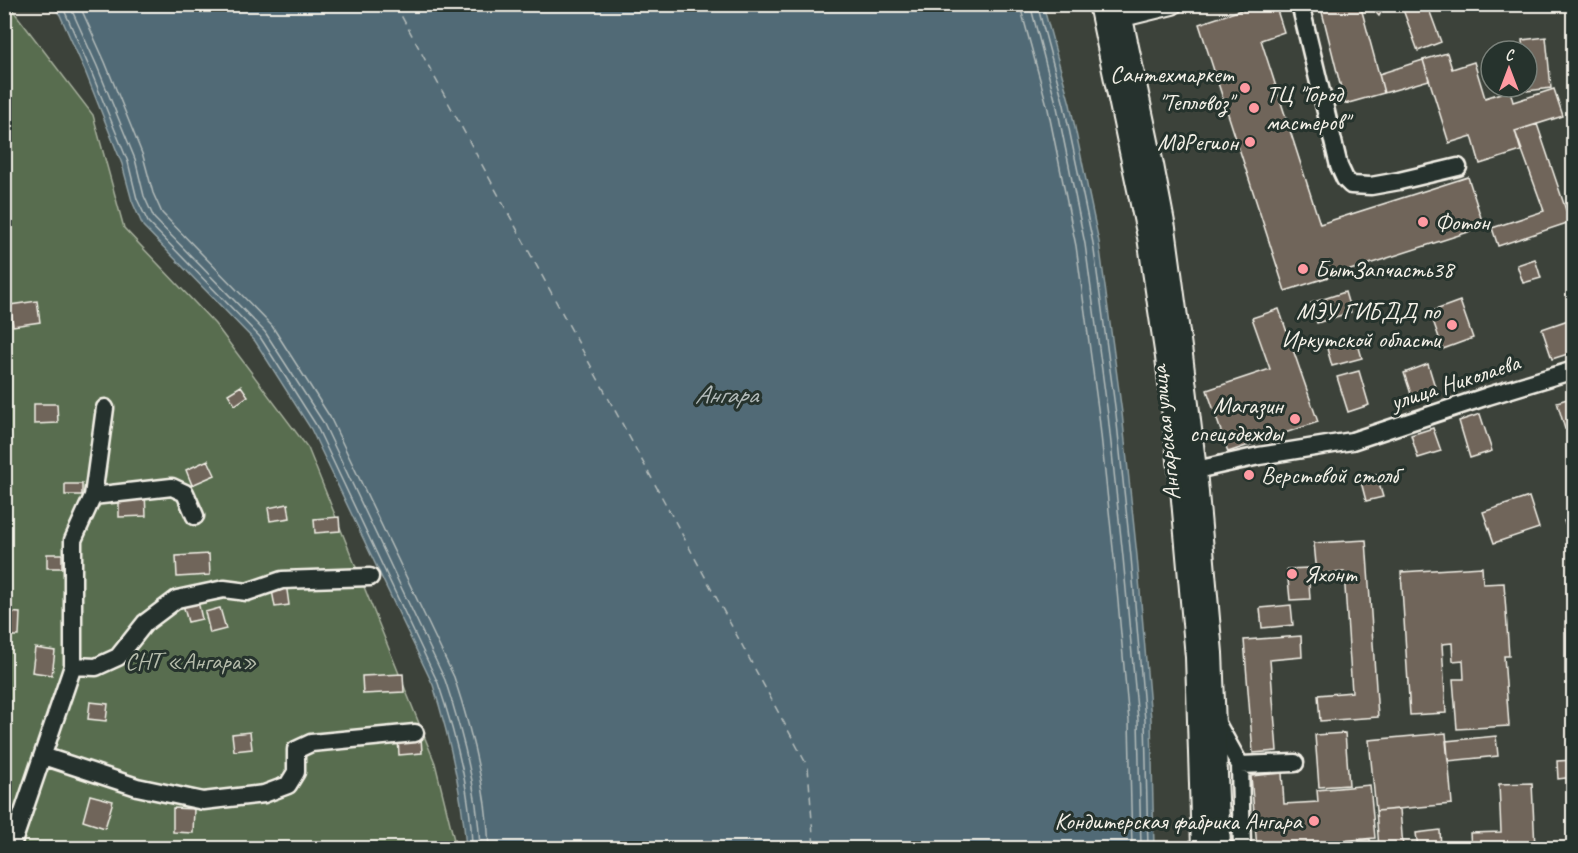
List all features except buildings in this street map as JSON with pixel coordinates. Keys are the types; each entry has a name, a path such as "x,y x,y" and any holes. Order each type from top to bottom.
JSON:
{"main road":[{"name":"Ангарская улица","path":"1099,4 1148,237 1166,357 1180,477 1196,657 1202,849"},
{"path":"1121,10 1172,4"},
{"name":"Ангарская улица","path":"1121,10 1165,228 1196,470 1212,653 1220,849"}],"street":[{"path":"1300,4 1339,166 1351,185 1371,186 1458,167"},
{"name":"улица Николаева","path":"1196,470 1259,456 1352,441 1574,370"},
{"path":"11,849 73,666 73,540 93,496 105,408"},
{"path":"93,496 172,487 185,493 195,516"},
{"path":"73,666 96,667 118,657 145,623 177,599 224,589 247,592 282,580 370,577"},
{"path":"1215,720 1240,765 1242,849"},
{"path":"43,756 137,787 203,801 264,794 288,785 296,772 296,750 311,743 415,733"},
{"path":"1240,765 1295,764"}],"green space":[{"name":"СНТ «Ангара»","path":"8,4 93,115 124,228 215,324 308,448 435,763 456,848 5,848 4,5"}],"water":[{"name":"Ангара","path":"52,5 1043,5 1070,104 1099,242 1122,413 1151,719 1154,848 466,848 462,807 454,766 433,685 311,429 255,341 143,226 132,201 122,164 85,71 60,15"}],"ferry route":[{"path":"395,4 808,767 814,848"}],"place":[{"name":"Сантехмаркет \"Тепловоз\"","path":"1245,88"},
{"name":"ТЦ \"Город мастеров\"","path":"1254,108"},
{"name":"МдРегион","path":"1250,142"},
{"name":"Фотон","path":"1423,222"},
{"name":"БытЗапчасть38","path":"1303,269"},
{"name":"МЭУ ГИБДД по Иркутской области","path":"1452,325"},
{"name":"Магазин спецодежды","path":"1295,419"},
{"name":"Верстовой столб","path":"1249,475"},
{"name":"Яхонт","path":"1292,574"},
{"name":"Кондитерская фабрика Ангара","path":"1314,821"}]}
